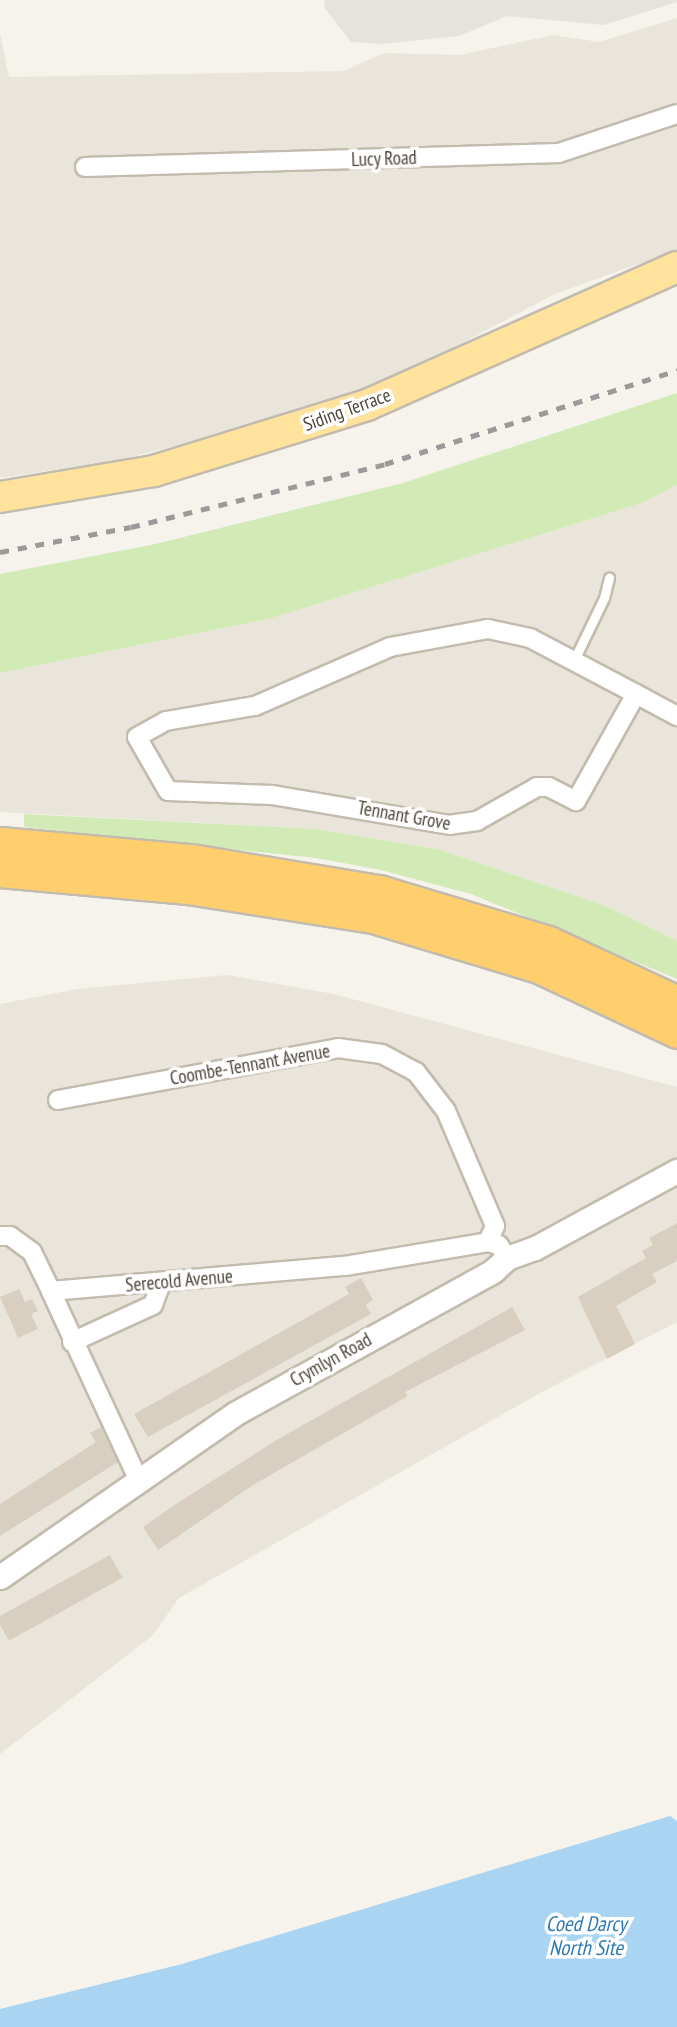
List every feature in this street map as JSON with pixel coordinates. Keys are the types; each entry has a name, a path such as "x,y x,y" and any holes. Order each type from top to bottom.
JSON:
{"highway":[{"path":"0,844 191,861 379,892 548,943 677,1003"},
{"path":"0,870 188,887 373,916 539,966 677,1031"}],"main road":[{"name":"Siding Terrace","path":"0,497 154,471 367,405 677,267"}],"street":[{"name":"Lucy Road","path":"85,167 559,153 677,114"},
{"name":"Tennant Grove","path":"488,629 530,638 574,660 636,694 576,801 549,787 537,787 463,825 272,795 168,791 137,737 166,720 255,706 390,647 447,634 488,629"},
{"path":"636,694 677,716"},
{"name":"Coombe-Tennant Avenue","path":"58,1100 338,1048 382,1054 416,1072 446,1111 495,1226 488,1242"},
{"name":"Crymlyn Road","path":"0,1577 236,1413 493,1271 507,1258 535,1248 677,1171"},
{"path":"0,1236 10,1236 32,1252 139,1481"},
{"path":"488,1242 499,1245 507,1258"},
{"name":"Serecold Avenue","path":"51,1290 345,1266 488,1242"},
{"path":"72,1342 153,1305 161,1283"}],"lane":[{"path":"574,660 604,598 609,578"}],"shaded area":[{"path":"325,0 677,2 604,25 507,16 459,36 382,44 351,42 324,7"},
{"path":"677,18 677,250 555,294 411,370 279,419 116,461 0,478 0,33 9,77 344,71 384,53 460,55 553,35 599,42"},
{"path":"677,485 677,941 606,906 437,849 315,829 0,812 0,673 269,619 642,503"},
{"path":"227,975 334,994 677,1087 677,1322 540,1393 179,1598 152,1636 0,1754 0,1004 77,989"}],"green space":[{"path":"677,393 677,485 642,503 269,619 0,673 0,574 151,545 403,483"},
{"path":"24,814 316,829 437,849 606,906 677,941 677,979 471,894 381,870 316,858 24,827"}],"water":[{"name":"Coed Darcy North Site","path":"670,1816 677,1821 677,2027 0,2027 0,2009 182,1964"}],"building":[{"path":"677,1223 677,1261 652,1274 657,1282 616,1306 635,1344 607,1359 578,1297 646,1258 642,1251 653,1245 649,1238"},
{"path":"361,1278 373,1300 366,1305 371,1314 148,1437 134,1414 349,1294 345,1287"},
{"path":"19,1289 25,1302 32,1299 38,1311 31,1314 38,1329 18,1338 0,1297"},
{"path":"512,1307 525,1330 405,1392 408,1396 253,1485 158,1550 143,1527 280,1438"},
{"path":"101,1427 118,1462 0,1536 0,1504 96,1442 90,1433"},
{"path":"110,1555 123,1578 9,1641 0,1625 0,1616"}],"railway":[{"path":"0,552 131,527 385,464 677,370"}]}
